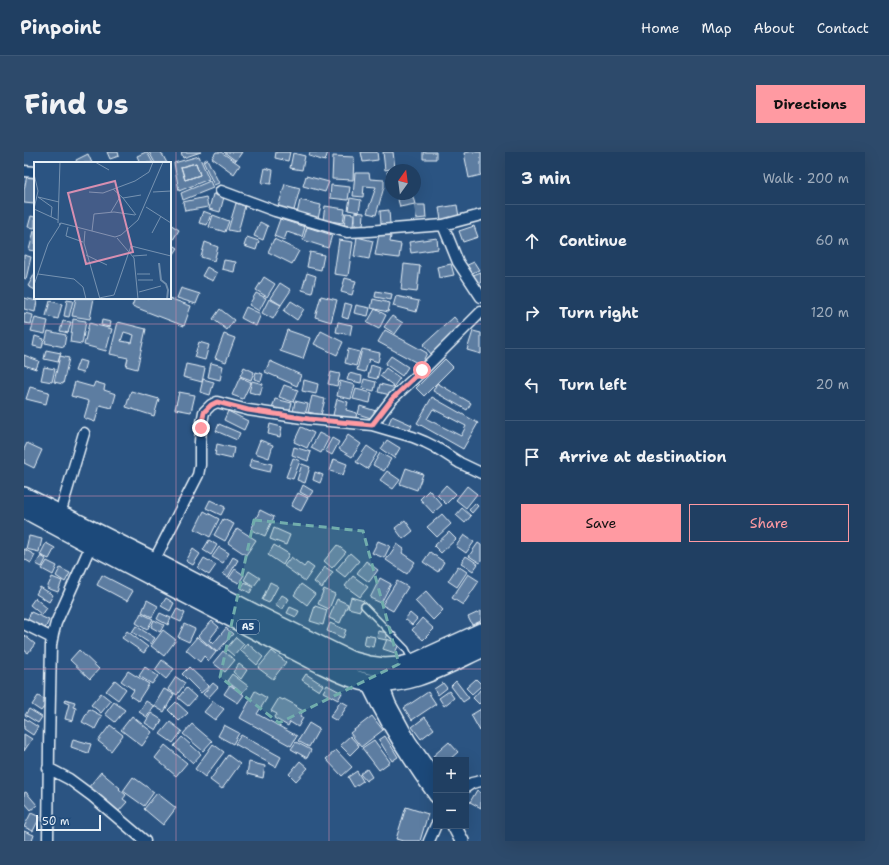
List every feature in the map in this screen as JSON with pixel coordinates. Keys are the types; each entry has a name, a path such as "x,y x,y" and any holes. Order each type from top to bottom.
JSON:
{"highway":[{"name":"A5","path":"24,496 154,561 253,621 320,664 352,678 374,683 404,681 449,664 481,649"},
{"name":"A5","path":"24,509 91,546 253,621 350,660 384,667 400,666 413,663 481,632"}],"street":[{"path":"24,171 34,172"},
{"path":"221,191 275,211 347,232 443,225 481,215"},
{"path":"443,225 458,262 481,297"},
{"path":"372,425 392,399 481,312"},
{"path":"154,561 198,475 201,456 201,428 204,412 211,405 217,402 248,410 301,418 372,425 402,433 435,447 460,463 481,473"},
{"path":"60,514 84,433"},
{"path":"48,841 48,768 52,638 56,623 91,546"},
{"path":"24,624 52,638"},
{"path":"374,683 389,704 409,741 433,776"},
{"path":"374,683 376,700 399,741 434,793"},
{"path":"48,768 69,779 92,796 145,841"},
{"path":"469,786 481,780"},
{"path":"429,841 434,829"},
{"path":"456,829 462,841"},
{"path":"465,829 471,841"}],"lane":[{"path":"364,606 406,649 413,663"}],"highlighted area":[{"path":"254,520 363,531 399,664 279,723 220,677"}],"building":[{"path":"107,152 118,152 119,156 110,159"},
{"path":"147,152 152,162 140,162 137,156"},
{"path":"149,152 161,152 166,162 154,162"},
{"path":"181,152 201,152 183,158"},
{"path":"216,152 221,152 240,165 234,174 212,158"},
{"path":"224,152 242,152 236,161"},
{"path":"276,152 290,152 288,161 275,158"},
{"path":"310,152 328,152 325,161 309,156"},
{"path":"361,152 377,152 378,160 363,162"},
{"path":"383,152 393,152 394,164 385,164 385,170"},
{"path":"423,152 436,152 436,159 423,159"},
{"path":"481,152 481,175 469,178 464,153"},
{"path":"293,153 305,156 302,170 290,168"},
{"path":"88,154 92,162 77,162 76,160"},
{"path":"199,156 209,179 179,191 174,163","holes":["196,163 200,175 185,180 181,167"]},
{"path":"333,156 354,157 353,180 332,179"},
{"path":"207,159 219,183 214,185 203,161"},
{"path":"196,163 200,175 185,180 181,167"},
{"path":"265,168 273,170 271,184 262,183"},
{"path":"355,173 369,173 370,179 384,180 384,187 376,215 367,213 376,187 364,186 363,197 353,196"},
{"path":"27,175 34,177 34,204 24,203 24,190"},
{"path":"306,176 329,182 325,192 303,186"},
{"path":"210,181 213,188 183,200 181,193"},
{"path":"285,184 300,188 293,214 277,210"},
{"path":"331,185 350,187 348,200 330,198"},
{"path":"213,194 224,197 220,212 209,209"},
{"path":"206,197 208,207 185,211 183,202"},
{"path":"350,198 361,200 359,212 348,210"},
{"path":"300,200 321,205 318,219 297,214"},
{"path":"398,200 414,200 415,204 400,207"},
{"path":"236,203 245,206 238,232 228,230"},
{"path":"415,205 425,205 426,218 416,219"},
{"path":"457,205 459,217 441,220 439,208"},
{"path":"325,206 345,209 343,223 323,220"},
{"path":"389,210 390,224 381,224 380,211"},
{"path":"203,211 211,214 207,225 199,223"},
{"path":"355,212 364,213 363,227 355,227"},
{"path":"346,213 354,214 353,227 344,225"},
{"path":"213,215 229,221 225,232 209,227"},
{"path":"31,216 34,217 34,228 28,227"},
{"path":"280,219 305,227 302,237 287,232 284,240 274,236"},
{"path":"260,222 268,226 263,240 254,236"},
{"path":"171,225 179,230 171,243"},
{"path":"474,226 478,237 463,242 459,231"},
{"path":"307,227 332,235 328,248 303,240"},
{"path":"34,231 34,251 29,250"},
{"path":"379,234 391,236 390,242 401,244 399,258 375,255"},
{"path":"247,237 259,241 256,250 244,246"},
{"path":"357,237 373,241 369,259 354,256"},
{"path":"437,238 438,249 411,253 409,242"},
{"path":"274,239 299,251 292,264 268,252"},
{"path":"339,240 353,242 348,276 334,274"},
{"path":"205,242 218,247 214,261 201,257"},
{"path":"171,244 178,248 171,258"},
{"path":"310,252 324,255 321,270 307,267"},
{"path":"24,255 31,257 26,279 24,278"},
{"path":"224,260 236,262 234,272 222,269"},
{"path":"474,262 479,270 470,274 463,267"},
{"path":"404,264 420,266 417,292 401,290"},
{"path":"451,264 454,275 439,278 437,267"},
{"path":"207,267 217,273 213,281 202,276"},
{"path":"481,272 481,283 477,284 473,275"},
{"path":"307,273 316,276 312,293 302,290"},
{"path":"34,275 34,289 28,286"},
{"path":"264,277 275,284 267,297 256,290"},
{"path":"345,278 356,281 352,295 341,292"},
{"path":"280,283 291,290 281,305 270,298"},
{"path":"181,288 200,294 196,304 177,298"},
{"path":"376,291 392,294 391,300 375,297"},
{"path":"256,293 266,298 259,311 249,305"},
{"path":"321,296 337,300 331,322 315,317"},
{"path":"396,296 419,301 416,312 393,306"},
{"path":"24,298 37,301 35,312 24,309"},
{"path":"76,299 94,299 90,319 72,316"},
{"path":"135,299 171,299 191,306 184,326 132,306"},
{"path":"269,299 281,305 273,319 262,313"},
{"path":"373,299 390,303 388,312 371,308"},
{"path":"67,300 73,301 69,317 64,316"},
{"path":"50,301 62,304 58,319 46,316"},
{"path":"291,301 304,309 297,320 284,311"},
{"path":"345,303 352,305 348,319 342,317"},
{"path":"356,305 370,308 368,316 354,313"},
{"path":"246,307 261,314 256,326 241,318"},
{"path":"220,309 234,320 227,330 213,319"},
{"path":"375,309 386,315 379,329 367,323"},
{"path":"24,313 33,315 31,324 24,323"},
{"path":"392,316 403,323 395,334 384,327"},
{"path":"454,317 464,329 433,356 423,345"},
{"path":"35,318 48,321 45,334 31,331"},
{"path":"73,319 86,321 82,344 70,342"},
{"path":"102,320 111,322 110,327 101,325"},
{"path":"63,321 71,322 68,333 60,331"},
{"path":"118,322 146,329 137,369 126,366 128,358 110,354","holes":["124,332 134,335 132,343 121,341"]},
{"path":"338,322 352,325 350,335 336,332"},
{"path":"89,323 112,329 106,351 84,345"},
{"path":"287,330 310,338 303,359 280,351"},
{"path":"385,330 427,353 421,365 378,342"},
{"path":"48,331 66,335 64,347 45,343"},
{"path":"321,331 343,342 337,355 314,344"},
{"path":"473,331 481,333 481,354 467,350"},
{"path":"224,334 235,338 226,362 215,358"},
{"path":"35,336 44,339 42,348 33,346"},
{"path":"199,342 209,345 205,360 194,357"},
{"path":"348,349 360,352 356,366 345,363"},
{"path":"362,349 380,353 378,362 369,359 365,372 357,370"},
{"path":"46,350 61,353 58,362 44,359"},
{"path":"24,355 39,361 36,369 24,365"},
{"path":"60,356 69,358 63,384 54,382"},
{"path":"391,356 408,367 402,376 385,364"},
{"path":"445,359 453,367 424,396 416,388"},
{"path":"79,360 86,362 83,373 75,371"},
{"path":"270,361 301,375 297,386 265,372"},
{"path":"211,363 223,366 220,380 208,377"},
{"path":"186,364 205,368 202,382 183,377"},
{"path":"371,365 380,368 377,379 368,377"},
{"path":"44,367 55,369 52,382 41,380"},
{"path":"244,367 254,372 251,380 240,376"},
{"path":"386,368 400,378 394,386 380,376"},
{"path":"256,372 263,374 261,381 254,379"},
{"path":"331,372 340,374 337,386 328,384"},
{"path":"349,373 362,376 361,383 347,380"},
{"path":"240,377 251,382 243,399 232,395"},
{"path":"203,379 214,382 210,395 200,392"},
{"path":"364,379 376,382 374,391 362,388"},
{"path":"304,380 318,384 316,394 302,391"},
{"path":"252,381 263,384 260,395 249,392"},
{"path":"340,381 355,385 351,399 337,396"},
{"path":"75,382 93,387 95,382 105,385 104,390 116,394 112,408 100,405 95,422 84,418 89,401 71,396"},
{"path":"437,383 471,403 467,410 433,391"},
{"path":"380,384 396,388 394,396 378,392"},
{"path":"284,385 298,390 293,402 279,397"},
{"path":"30,387 49,392 46,404 26,399"},
{"path":"356,389 372,393 370,403 353,399"},
{"path":"131,391 159,399 154,416 126,407"},
{"path":"179,392 195,395 191,412 175,409"},
{"path":"312,396 325,399 321,415 308,412"},
{"path":"432,397 478,423 463,449 417,423","holes":["433,409 466,426 461,436 427,419"]},
{"path":"275,399 292,403 289,414 272,409"},
{"path":"337,399 348,402 346,410 357,413 355,421 333,415"},
{"path":"295,401 308,404 305,415 293,412"},
{"path":"360,406 376,411 374,419 358,414"},
{"path":"228,411 248,421 244,430 224,420"},
{"path":"392,416 412,425 408,434 388,425"},
{"path":"219,424 240,433 237,440 216,431"},
{"path":"270,424 282,427 280,437 268,434"},
{"path":"301,427 314,433 307,448 294,442"},
{"path":"319,433 329,438 321,453 311,448"},
{"path":"348,435 361,444 352,457 339,449"},
{"path":"332,438 339,442 332,455 325,451"},
{"path":"260,440 273,445 269,458 255,453"},
{"path":"387,440 400,448 394,458 381,449"},
{"path":"27,443 42,450 34,468 24,463 24,449"},
{"path":"217,444 234,448 232,459 215,455"},
{"path":"367,446 377,453 367,469 356,462"},
{"path":"294,447 311,452 308,461 292,455"},
{"path":"380,453 391,459 384,471 373,465"},
{"path":"293,458 300,461 293,479 286,477"},
{"path":"251,459 272,464 270,472 249,467"},
{"path":"334,459 347,464 343,475 330,471"},
{"path":"302,464 310,467 305,483 297,480"},
{"path":"406,468 423,474 417,490 400,484"},
{"path":"387,471 400,480 393,489 380,480"},
{"path":"315,472 323,475 320,483 313,480"},
{"path":"303,485 313,491 309,497 300,492"},
{"path":"446,485 456,494 446,504 437,495"},
{"path":"467,486 477,494 466,508 456,500"},
{"path":"429,490 442,505 433,513 420,499"},
{"path":"298,493 308,498 301,511 291,506"},
{"path":"210,500 225,507 221,515 206,508"},
{"path":"475,503 478,506 472,513 469,510"},
{"path":"462,508 471,516 465,523 456,515"},
{"path":"260,510 274,517 265,536 251,530"},
{"path":"204,511 219,519 210,537 195,529"},
{"path":"442,514 451,524 437,537 427,527"},
{"path":"223,519 234,524 225,541 214,535"},
{"path":"405,520 413,531 403,539 395,528"},
{"path":"237,528 256,540 246,555 228,543"},
{"path":"274,528 290,535 286,545 270,539"},
{"path":"449,532 456,539 441,553 434,546"},
{"path":"464,535 474,542 466,553 456,546"},
{"path":"29,536 42,539 39,552 26,549"},
{"path":"209,540 217,545 211,555 203,550"},
{"path":"378,541 390,546 384,558 372,553"},
{"path":"46,543 55,548 49,559 40,555"},
{"path":"478,543 481,545 480,563 469,556"},
{"path":"397,544 404,549 402,553 415,562 407,574 386,560"},
{"path":"274,545 289,554 283,565 268,555"},
{"path":"337,545 346,552 332,568 324,561"},
{"path":"219,547 229,553 223,563 212,557"},
{"path":"24,549 35,555 31,563 24,559"},
{"path":"193,549 200,554 193,565 186,561"},
{"path":"430,552 444,562 438,572 423,562"},
{"path":"350,553 359,561 345,577 336,570"},
{"path":"41,556 46,559 42,567 36,564"},
{"path":"466,556 478,564 473,571 461,563"},
{"path":"233,557 238,560 228,577 223,574"},
{"path":"291,557 304,567 307,563 314,568 305,581 284,566"},
{"path":"204,558 216,565 209,575 198,568"},
{"path":"47,561 57,566 53,575 42,569"},
{"path":"366,561 378,570 369,582 357,573"},
{"path":"458,566 467,572 457,587 448,581"},
{"path":"325,567 333,572 322,588 314,582"},
{"path":"60,568 70,573 65,582 56,576"},
{"path":"235,569 244,575 239,583 229,578"},
{"path":"249,571 260,578 254,586 244,580"},
{"path":"468,574 479,581 463,605 452,598"},
{"path":"102,575 133,591 127,601 97,585"},
{"path":"353,576 368,587 360,597 345,586"},
{"path":"52,577 62,581 58,592 47,588"},
{"path":"380,578 391,584 381,603 370,598"},
{"path":"397,581 408,587 393,611 382,605"},
{"path":"245,582 253,587 250,593 241,588"},
{"path":"270,582 278,586 269,603 262,600"},
{"path":"301,584 315,594 307,605 294,595"},
{"path":"40,587 53,595 49,602 36,594"},
{"path":"324,589 335,594 329,609 318,604"},
{"path":"426,591 443,610 433,620 415,601"},
{"path":"282,595 289,599 282,610 275,605"},
{"path":"351,597 364,601 360,611 348,608"},
{"path":"35,598 47,608 42,615 30,605"},
{"path":"166,598 174,603 170,611 161,606"},
{"path":"337,599 348,604 340,623 329,618"},
{"path":"147,600 158,606 152,617 142,612"},
{"path":"315,606 327,610 323,625 310,621"},
{"path":"290,607 299,611 296,617 287,613"},
{"path":"177,609 185,613 181,622 172,618"},
{"path":"481,611 481,621 472,625 468,617"},
{"path":"31,612 49,620 45,629 27,621"},
{"path":"141,613 153,619 147,630 136,623"},
{"path":"160,613 171,618 168,625 157,619"},
{"path":"410,613 417,619 412,625 405,619"},
{"path":"422,618 434,629 423,640 412,630"},
{"path":"154,620 164,625 160,632 151,627"},
{"path":"212,621 219,627 209,640 213,644 226,628 233,634 217,652 198,636"},
{"path":"330,623 346,630 343,638 327,631"},
{"path":"184,624 195,629 189,642 178,637"},
{"path":"136,626 155,638 151,644 132,632"},
{"path":"163,630 176,640 164,656 151,646"},
{"path":"127,631 148,647 144,653 122,638"},
{"path":"378,631 388,633 386,640 377,638"},
{"path":"24,635 35,644 28,653 24,650"},
{"path":"366,635 375,637 373,647 364,645"},
{"path":"197,637 216,652 209,661 204,656 200,662 186,650"},
{"path":"236,637 244,644 234,656 226,649"},
{"path":"387,639 399,644 395,653 383,649"},
{"path":"247,643 263,657 257,665 241,651"},
{"path":"79,650 99,669 90,679 70,660"},
{"path":"223,651 235,660 225,672 213,663"},
{"path":"272,651 286,662 273,679 258,668"},
{"path":"162,660 174,669 166,679 155,670"},
{"path":"239,664 247,670 241,679 233,672"},
{"path":"145,667 158,676 152,684 139,676"},
{"path":"189,667 209,686 201,693 182,674"},
{"path":"128,671 149,684 138,701 130,696 134,690 121,681"},
{"path":"232,674 248,686 242,693 227,681"},
{"path":"306,674 323,685 319,691 302,680"},
{"path":"176,677 185,683 177,695 168,689"},
{"path":"476,679 481,686 472,694 466,688"},
{"path":"115,680 126,689 118,700 106,691"},
{"path":"456,681 469,698 463,702 451,686"},
{"path":"213,683 218,687 208,698 203,694"},
{"path":"443,683 447,688 438,695 434,689"},
{"path":"230,685 244,695 238,703 224,694"},
{"path":"327,685 342,693 338,700 323,692"},
{"path":"186,688 196,697 188,706 178,698"},
{"path":"164,689 174,694 164,712 154,706"},
{"path":"481,689 481,702 479,704 473,698"},
{"path":"255,691 267,698 257,714 297,736 291,746 240,718"},
{"path":"449,691 454,698 444,706 439,698"},
{"path":"428,692 436,704 412,720 404,708"},
{"path":"101,693 111,701 101,713 91,705"},
{"path":"38,696 48,701 41,711 32,705"},
{"path":"279,698 297,706 296,707 303,711 300,716 303,718 298,727 290,722 288,726 274,718 277,714 271,711"},
{"path":"65,699 75,702 73,707 76,708 73,721 65,719 69,704 64,702"},
{"path":"146,701 154,706 147,717 139,712"},
{"path":"213,701 224,709 215,720 204,712"},
{"path":"341,701 348,705 337,721 330,717"},
{"path":"114,702 125,710 115,722 105,714"},
{"path":"176,702 188,713 179,721 168,710"},
{"path":"29,709 42,717 38,723 25,715"},
{"path":"89,709 102,716 95,729 82,722"},
{"path":"481,709 481,730 480,731 471,715"},
{"path":"151,713 162,720 156,730 145,723"},
{"path":"132,716 152,732 142,746 121,730"},
{"path":"372,716 383,730 361,747 350,733"},
{"path":"425,717 434,729 421,739 412,727"},
{"path":"24,718 38,727 33,735 24,729"},
{"path":"170,722 182,731 173,743 160,734"},
{"path":"309,723 319,729 309,747 298,741"},
{"path":"192,724 212,741 203,751 183,734"},
{"path":"110,725 123,735 111,751 98,741"},
{"path":"224,725 239,733 233,744 218,736"},
{"path":"24,734 32,739 24,751"},
{"path":"241,735 281,757 276,767 235,744"},
{"path":"350,736 359,746 350,755 340,745"},
{"path":"385,736 398,757 392,761 379,740"},
{"path":"182,737 201,754 193,763 174,746"},
{"path":"73,739 91,744 88,753 71,747"},
{"path":"374,740 390,762 379,770 362,748"},
{"path":"296,742 311,750 307,758 291,749"},
{"path":"449,742 458,752 452,757 433,756"},
{"path":"213,744 224,752 205,777 195,769"},
{"path":"165,745 187,763 176,776 155,758"},
{"path":"336,750 352,767 342,776 326,759"},
{"path":"228,755 240,764 222,789 210,780"},
{"path":"300,761 308,768 296,781 289,774"},
{"path":"249,762 265,766 263,778 247,774"},
{"path":"367,769 372,777 366,781 360,774"},
{"path":"357,771 363,781 354,787 348,777"},
{"path":"101,772 126,795 123,799 127,802 118,812 88,788"},
{"path":"133,777 154,792 144,806 123,791"},
{"path":"477,790 481,793 481,808 470,802"},
{"path":"26,792 37,805 31,810 24,802 24,793"},
{"path":"157,793 176,808 163,825 144,809"},
{"path":"406,807 428,814 420,841 403,841 396,839"},
{"path":"31,813 40,817 33,831 24,827"},
{"path":"24,831 34,835 32,841 24,841"}],"route":[{"path":"201,428 204,412 211,405 217,402 248,410 309,419 372,425 392,399 422,370"}]}
